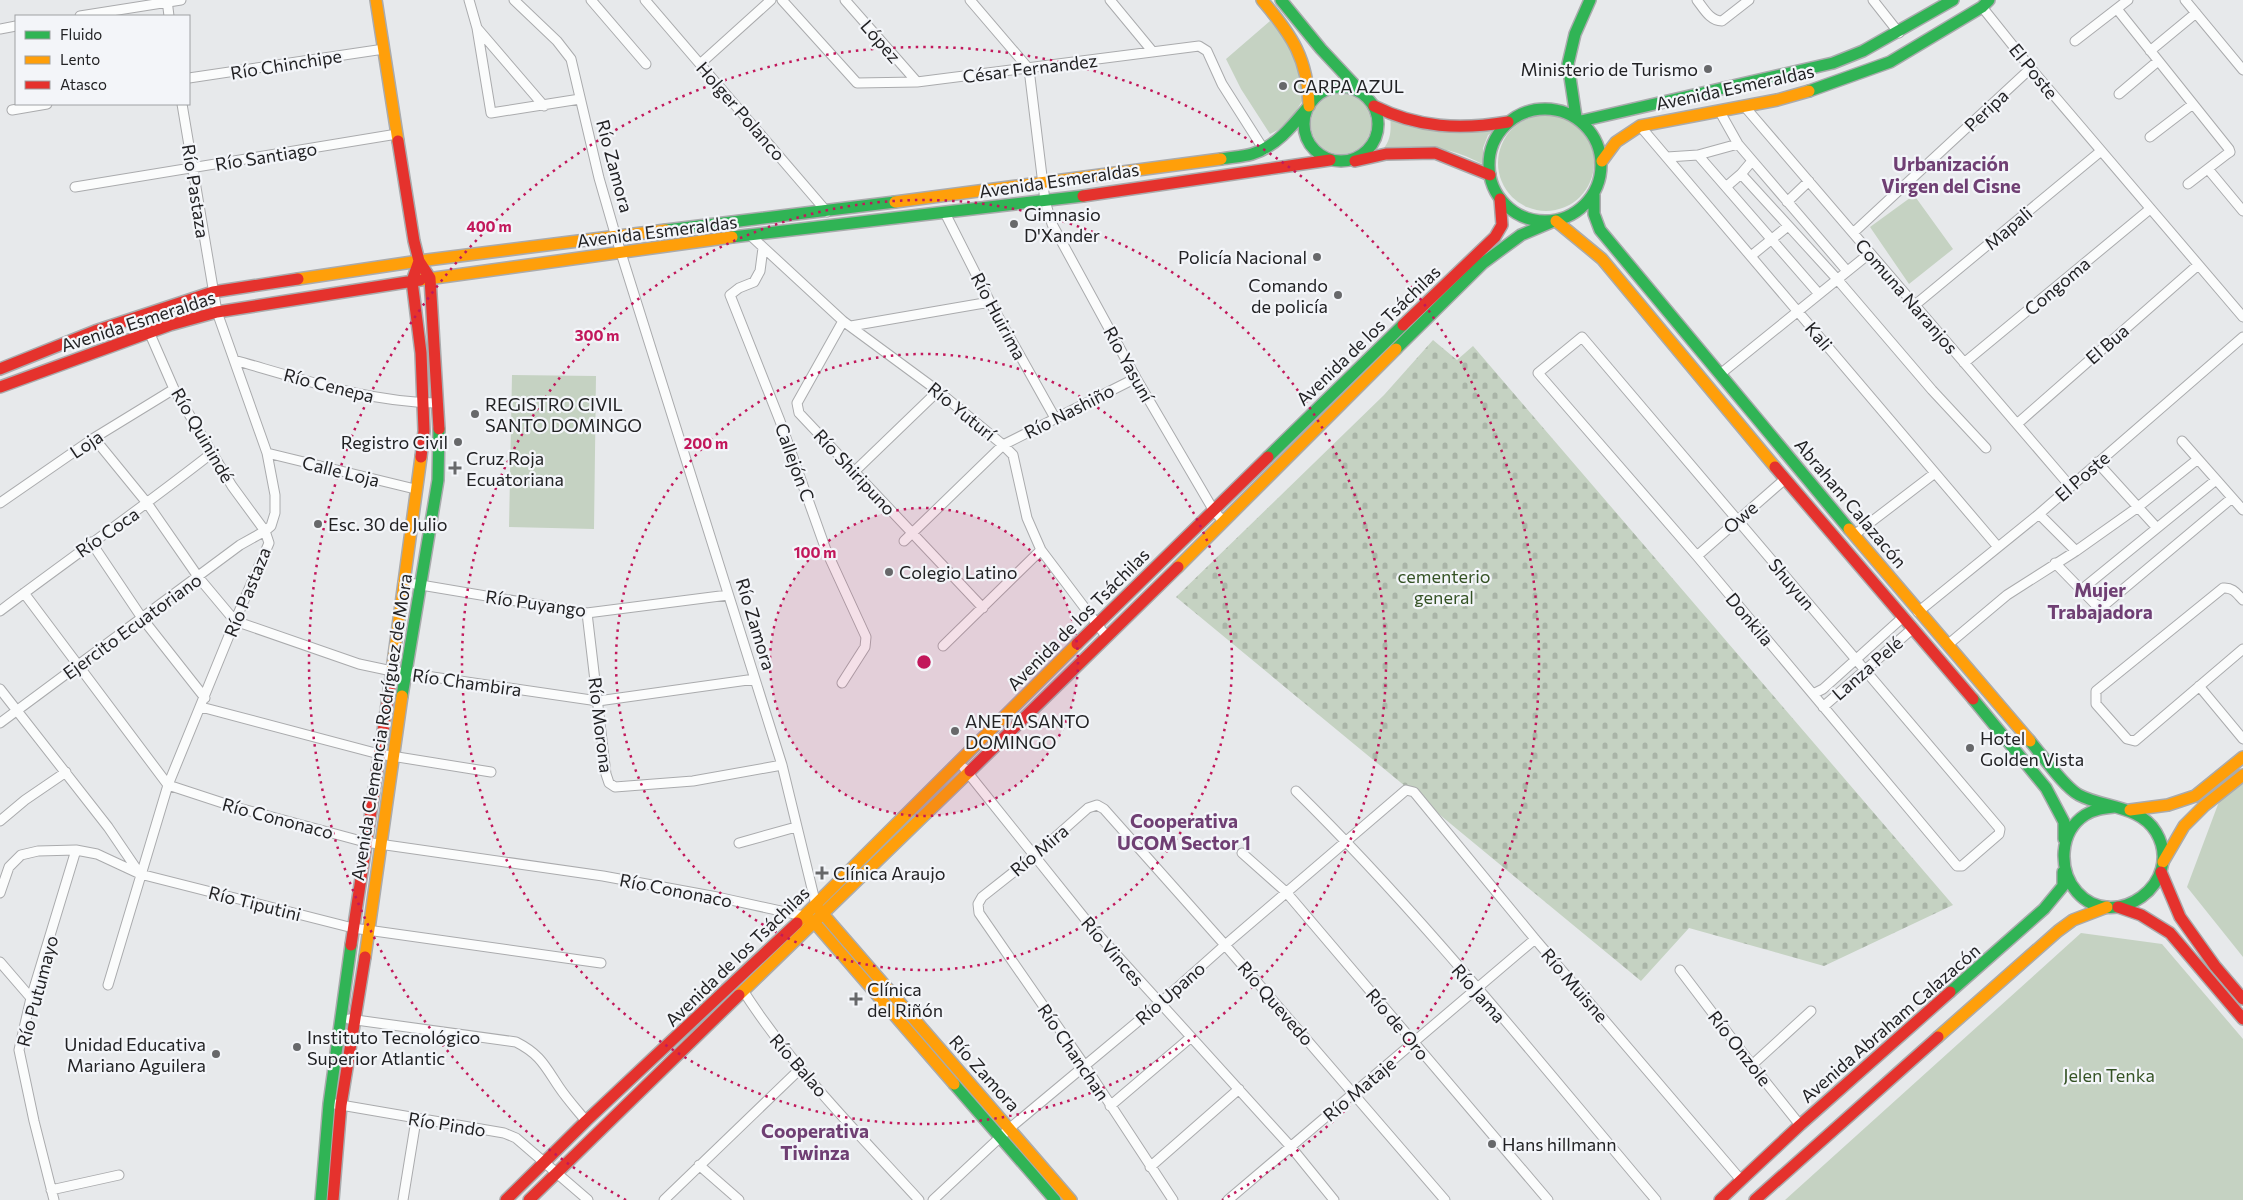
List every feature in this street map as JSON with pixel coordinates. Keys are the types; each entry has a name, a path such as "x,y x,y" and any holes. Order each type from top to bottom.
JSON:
{"main road":[{"name":"Avenida Clemencia Rodríguez de Mora","path":"321,1200 335,1104 354,1019 369,931 392,757 438,480 438,404 430,278 419,261 414,241 376,0"},
{"path":"1262,0 1288,32 1301,54 1309,87 1309,106"},
{"path":"1281,0 1321,50 1374,106 1410,123 1431,126 1487,126 1508,122"},
{"path":"1579,119 1568,64 1575,34 1590,0"},
{"name":"Avenida Esmeraldas","path":"1579,119 1833,63 1899,33 1954,0"},
{"name":"Avenida Esmeraldas","path":"1602,162 1616,142 1640,126 1777,100 1832,84 1890,62 1986,3"},
{"path":"1364,95 1352,89 1340,87 1328,90 1317,96 1309,106 1304,118 1305,132 1310,144 1318,154 1330,160 1344,162 1363,161 1386,154 1435,153 1490,175"},
{"name":"Avenida Esmeraldas","path":"0,369 95,332 213,292 419,261 1172,167 1252,154 1264,150 1282,136 1309,106"},
{"path":"1344,162 1366,152 1374,142 1378,130 1378,118 1374,106"},
{"path":"1548,108 1563,111 1579,119 1592,133 1599,146 1602,162 1601,174 1594,194 1578,211 1555,221 1539,221 1524,217 1510,210 1500,199 1490,175 1489,156 1496,137 1508,122 1520,114 1534,109 1548,108"},
{"name":"Avenida Esmeraldas","path":"0,386 150,334 170,325 216,312 430,278 833,224 945,213 1045,200 1330,160"},
{"name":"Abraham Calazacón","path":"1594,194 1594,214 1600,230 1918,612 2076,794 2114,807"},
{"name":"Avenida de los Tsáchilas","path":"529,1200 744,992 814,915 959,763 1097,624 1434,294 1495,237 1502,226 1500,199"},
{"name":"Abraham Calazacón","path":"1555,221 1602,259 1902,618 1984,712 2046,788 2064,822 2064,844"},
{"name":"Avenida de los Tsáchilas","path":"506,1200 586,1121 769,951 814,915 968,773 1483,263 1520,235 1555,221"},
{"name":"Avenida Clemencia Rodríguez de Mora","path":"333,1200 335,1104 342,1018 365,842 392,671 415,489 421,461 424,403 412,281 419,261"},
{"path":"421,461 438,463"},
{"path":"2243,757 2195,796 2160,807 2130,810 2114,807 2097,809 2082,817 2071,829 2064,844 2063,862 2070,883 2086,899 2141,915 2170,933 2243,1019"},
{"path":"1755,1200 2058,931 2073,920 2112,907 2129,905 2149,892 2184,826 2204,806 2243,775"},
{"path":"2130,810 2145,819 2156,832 2162,847 2162,868 2180,917 2215,966 2243,999"},
{"name":"Avenida Abraham Calazacón","path":"1720,1200 1800,1125 2044,909 2062,886 2063,862"},
{"name":"Río Zamora","path":"814,915 1010,1128 1071,1200"},
{"name":"Río Zamora","path":"814,915 1055,1200"}],"street":[{"path":"86,15 181,0"},
{"path":"469,0 477,28 491,113 580,99"},
{"name":"Río Zamora","path":"514,0 558,41 570,58 599,178 616,237 782,765 814,915"},
{"path":"591,0 646,64"},
{"name":"Holger Polanco","path":"645,0 826,210 833,224"},
{"path":"700,64 770,0"},
{"name":"César Fernandez","path":"782,0 857,83 917,82 1199,46 1206,51 1222,84 1264,150"},
{"name":"López","path":"845,0 917,82"},
{"path":"970,0 1029,69"},
{"path":"1110,0 1153,52"},
{"path":"1697,0 1716,21 1722,21 1749,0"},
{"path":"1873,0 1899,33"},
{"path":"2075,41 2128,0"},
{"path":"2185,0 2243,70"},
{"path":"167,1 169,15"},
{"name":"El Poste","path":"1986,3 2031,68 2243,317"},
{"path":"2117,9 2230,152 2188,184"},
{"path":"2150,51 2196,13"},
{"path":"0,29 15,26"},
{"path":"477,28 544,106"},
{"name":"Río Chinchipe","path":"190,78 384,49"},
{"path":"2119,94 2158,61"},
{"name":"Peripa","path":"1853,233 2031,68"},
{"name":"Río Yasuní","path":"1029,69 1045,200 1052,224 1136,378 1214,511 1223,521"},
{"path":"2150,136 2192,104"},
{"path":"12,110 41,105"},
{"name":"Río Pastaza","path":"108,985 168,785 269,543 265,531 271,526 275,513 275,496 267,453 216,312 182,105"},
{"name":"Comuna Naranjos","path":"1745,107 2070,486"},
{"path":"1720,112 1738,144 1752,162 1847,271"},
{"name":"Kali","path":"1640,126 1998,547"},
{"name":"Río Santiago","path":"75,187 397,134"},
{"path":"1667,157 1698,155 1738,144"},
{"name":"Mapali","path":"1915,305 2101,151"},
{"path":"1698,155 1819,294"},
{"path":"1726,186 1752,162"},
{"path":"2208,169 2243,211"},
{"path":"1741,174 1837,280 1932,390 1986,448"},
{"path":"1787,202 1809,181"},
{"name":"Congoma","path":"1964,363 2150,209"},
{"name":"Río Huirima","path":"945,213 990,302 1055,418"},
{"path":"1751,256 1788,226"},
{"name":"Río Yuturí","path":"750,236 847,324 938,391 1013,455 1027,518 1041,550 1106,636"},
{"name":"Callejón C","path":"763,248 760,271 754,282 739,288 730,295 792,454 826,550 866,637 865,647 842,683"},
{"path":"1724,371 1870,252"},
{"name":"El Bua","path":"2017,424 2198,265"},
{"path":"847,324 990,302"},
{"name":"Río Shiripuno","path":"847,324 797,403 799,413 856,471 912,534 983,608"},
{"name":"Río Quinindé","path":"150,334 174,389 232,486 265,531"},
{"name":"Shuyun","path":"1538,373 1582,337 2000,831 1959,867"},
{"name":"El Poste","path":"1918,612 2039,514 2243,338"},
{"name":"Río Cenepa","path":"234,360 349,392 386,399 438,404"},
{"name":"Donkila","path":"1538,373 1697,556 1959,867"},
{"name":"Río Nashiño","path":"904,541 1003,445 1136,378"},
{"name":"Loja","path":"0,503 94,438 174,389"},
{"path":"856,471 938,391"},
{"path":"94,438 147,503 199,578 235,621"},
{"path":"2182,441 2243,510"},
{"name":"Río Coca","path":"0,611 91,542 147,503 212,452"},
{"name":"Calle Loja","path":"267,453 415,489"},
{"path":"1951,642 2007,595 2076,551 2138,507 2198,459"},
{"path":"2097,462 2157,528"},
{"path":"1854,535 1935,473"},
{"name":"Owe","path":"1697,556 1737,519 1785,479"},
{"path":"2082,590 2216,480"},
{"path":"2055,563 2095,604 2102,607 2232,498"},
{"path":"2039,514 2076,551"},
{"name":"Ejercito Ecuatoriano","path":"0,723 199,578 240,545 265,531"},
{"path":"91,542 142,618 203,703 378,754 492,772"},
{"path":"943,646 1041,550"},
{"name":"Río Puyango","path":"403,582 587,613 728,594"},
{"path":"2243,600 2229,587 2223,588 2096,691 2096,704 2131,742 2135,741 2243,649"},
{"path":"24,593 168,785"},
{"name":"Río Morona","path":"587,613 606,774 609,783 615,787 693,781 782,765"},
{"name":"Lanza Pelé","path":"1813,694 1823,689 1902,618"},
{"name":"Río Chambira","path":"235,621 359,664 392,671 598,701 755,679"},
{"name":"Lanza Pelé","path":"1823,707 1912,629"},
{"path":"2199,686 2243,739"},
{"path":"0,689 108,826 140,874"},
{"name":"Río Vinces","path":"959,763 1094,930 1190,1038 1291,1147 1334,1200"},
{"path":"0,821 25,800 66,772"},
{"name":"Río Cononaco","path":"168,785 235,807 365,842 612,877 814,915"},
{"name":"Río Upano","path":"933,1200 1010,1128 1160,1003 1406,790 1410,790"},
{"name":"Río Muisne","path":"1410,790 1414,792 1535,940 1742,1180"},
{"name":"Río Jama","path":"1296,791 1347,842 1477,989 1656,1200"},
{"name":"Río Mira","path":"978,904 990,891 1034,856 1088,808 1097,805 1104,809"},
{"name":"Río Quevedo","path":"1104,809 1225,945 1444,1200"},
{"path":"739,843 796,827"},
{"path":"0,893 9,867 21,855 38,851 76,850 97,854 140,874"},
{"name":"Río Putumayo","path":"54,1200 34,1121 19,1050 32,998 76,850"},
{"name":"Río de Oro","path":"1242,853 1286,892 1548,1200"},
{"name":"Río Tiputini","path":"140,874 353,928 601,963"},
{"name":"Río Chanchan","path":"978,904 979,913 1085,1066 1173,1200"},
{"name":"Río Mataje","path":"1230,1200 1535,940"},
{"path":"0,962 32,998"},
{"name":"Río Onzole","path":"1680,970 1800,1125"},
{"name":"Río Balao","path":"744,992 769,1031 800,1069 919,1200"},
{"path":"1752,1065 1812,1012"},
{"path":"342,1018 516,1042 530,1049 543,1061 559,1088 586,1121"},
{"path":"1110,1106 1190,1038"},
{"path":"664,1200 800,1069"},
{"path":"1150,1166 1239,1089"},
{"name":"Río Pindo","path":"335,1104 416,1120 504,1133 521,1141 588,1200"},
{"path":"403,1200 416,1120"},
{"path":"699,1165 739,1200"},
{"path":"52,1190 119,1175"}],"green space":[{"path":"1270,21 1296,52 1304,93 1295,113 1278,130 1270,134 1241,89 1226,59"},
{"path":"1335,94 1347,94 1358,99 1366,107 1371,118 1369,136 1358,149 1347,154 1335,154 1324,149 1316,141 1311,130 1311,118 1316,107 1324,99"},
{"path":"1390,114 1493,132 1488,135 1483,148 1484,165 1458,153 1435,148 1383,149 1391,128"},
{"path":"1546,115 1564,119 1580,129 1590,145 1594,163 1590,181 1580,197 1564,207 1546,211 1528,207 1512,197 1502,181 1498,163 1502,145 1512,129 1528,119"},
{"path":"1914,195 1953,249 1909,284 1870,227"},
{"name":"cementerio general","path":"1433,340 1457,360 1473,346 1953,905 1824,966 1689,928 1641,981 1176,597 1384,395"},
{"path":"512,375 596,376 594,529 509,527"},
{"path":"2243,781 2243,957 2187,887 2220,799"},
{"name":"Jelen Tenka","path":"2081,933 2162,944 2243,1039 2243,1200 1785,1200"}],"traffic: fast":[{"path":"1281,0 1321,49 1364,95"},
{"path":"1576,117 1568,64 1575,34 1590,0"},
{"path":"1581,121 1833,63 1863,51 1953,0"},
{"path":"1809,91 1890,62 1982,7 1989,0"},
{"path":"1341,87 1355,90 1367,98 1375,110 1378,124 1375,138 1367,150 1355,158 1341,161 1327,158 1315,150 1307,138 1304,124 1307,110 1315,98 1327,90 1341,87"},
{"path":"1221,159 1244,156 1261,151 1284,134 1309,106"},
{"path":"1545,109 1567,113 1585,125 1597,143 1601,165 1597,187 1585,205 1567,217 1545,221 1523,217 1505,205 1493,187 1489,165 1493,143 1505,125 1523,113 1545,109"},
{"path":"1594,195 1594,214 1600,230 1849,529"},
{"path":"732,237 1083,196"},
{"path":"666,230 895,202"},
{"path":"1396,349 1483,263 1521,235 1554,221"},
{"path":"1268,457 1403,325"},
{"path":"402,696 438,480 439,429"},
{"path":"1973,699 2046,788 2064,822 2064,839"},
{"path":"2030,741 2073,791 2089,799 2131,812 2149,823 2156,832 2163,851 2162,869 2154,884 2142,897 2126,905 2109,908 2092,904 2077,892 2067,873 2064,852 2066,841 2076,822 2092,811 2114,807"},
{"path":"1950,992 2044,909 2063,886 2063,872"},
{"path":"321,1200 329,1104 351,945"},
{"path":"954,1084 1055,1200"}],"traffic: slow":[{"path":"376,0 398,141"},
{"path":"1262,0 1290,37 1302,61 1308,89 1309,106"},
{"path":"1602,161 1616,142 1640,126 1777,100 1809,91"},
{"path":"895,202 1221,159"},
{"path":"1556,221 1602,259 1775,467"},
{"path":"298,279 419,261 666,230"},
{"path":"420,280 732,237"},
{"path":"1178,567 1396,349"},
{"path":"391,678 421,457"},
{"path":"1849,529 2030,741"},
{"path":"797,923 1077,644"},
{"path":"365,957 402,696"},
{"path":"2130,810 2168,805 2195,796 2243,757"},
{"path":"739,995 970,771"},
{"path":"2163,862 2184,826 2204,806 2243,775"},
{"path":"817,907 1071,1200"},
{"path":"1938,1037 2058,931 2073,920 2107,907"},
{"path":"808,919 814,922 954,1084"}],"traffic: jam":[{"path":"1374,106 1423,123 1473,126 1508,122"},
{"path":"398,141 414,241 419,261 430,278 439,429"},
{"path":"1355,161 1386,154 1435,153 1490,175"},
{"path":"1083,196 1330,160"},
{"path":"1403,325 1495,237 1502,225 1500,199"},
{"path":"419,261 412,281 421,353 424,431 421,457"},
{"path":"0,369 95,331 213,292 298,279"},
{"path":"0,387 170,325 217,312 420,280"},
{"path":"1077,644 1268,457"},
{"path":"1775,467 1973,699"},
{"path":"970,771 1178,567"},
{"path":"351,945 391,678"},
{"path":"2161,872 2180,917 2215,966 2243,999"},
{"path":"2118,907 2141,915 2170,933 2243,1019"},
{"path":"506,1200 586,1121 797,923"},
{"path":"333,1200 341,1105 365,957"},
{"path":"1720,1200 1800,1125 1950,992"},
{"path":"529,1200 739,995"},
{"path":"1755,1200 1938,1037"}],"place":[{"name":"Ministerio de Turismo","path":"1708,69"},
{"name":"CARPA AZUL","path":"1283,86"},
{"name":"Gimnasio D'Xander","path":"1014,224"},
{"name":"Policía Nacional","path":"1317,257"},
{"name":"Comando de policía","path":"1338,295"},
{"name":"REGISTRO CIVIL SANTO DOMINGO","path":"475,414"},
{"name":"Registro Civil","path":"458,442"},
{"name":"Cruz Roja Ecuatoriana","path":"455,468"},
{"name":"Esc. 30 de Julio","path":"318,524"},
{"name":"Colegio Latino","path":"889,572"},
{"name":"ANETA SANTO DOMINGO","path":"955,731"},
{"name":"Hotel Golden Vista","path":"1970,748"},
{"name":"Clínica Araujo","path":"822,873"},
{"name":"Clínica del Riñón","path":"856,999"},
{"name":"Instituto Tecnológico Superior Atlantic","path":"297,1047"},
{"name":"Unidad Educativa Mariano Aguilera","path":"216,1054"},
{"name":"Hans hillmann","path":"1492,1144"}],"district":[{"name":"Urbanización Virgen del Cisne","path":"1951,174"},
{"name":"Mujer Trabajadora","path":"2100,600"},
{"name":"Cooperativa UCOM Sector 1","path":"1184,831"},
{"name":"Cooperativa Tiwinza","path":"815,1141"}]}
